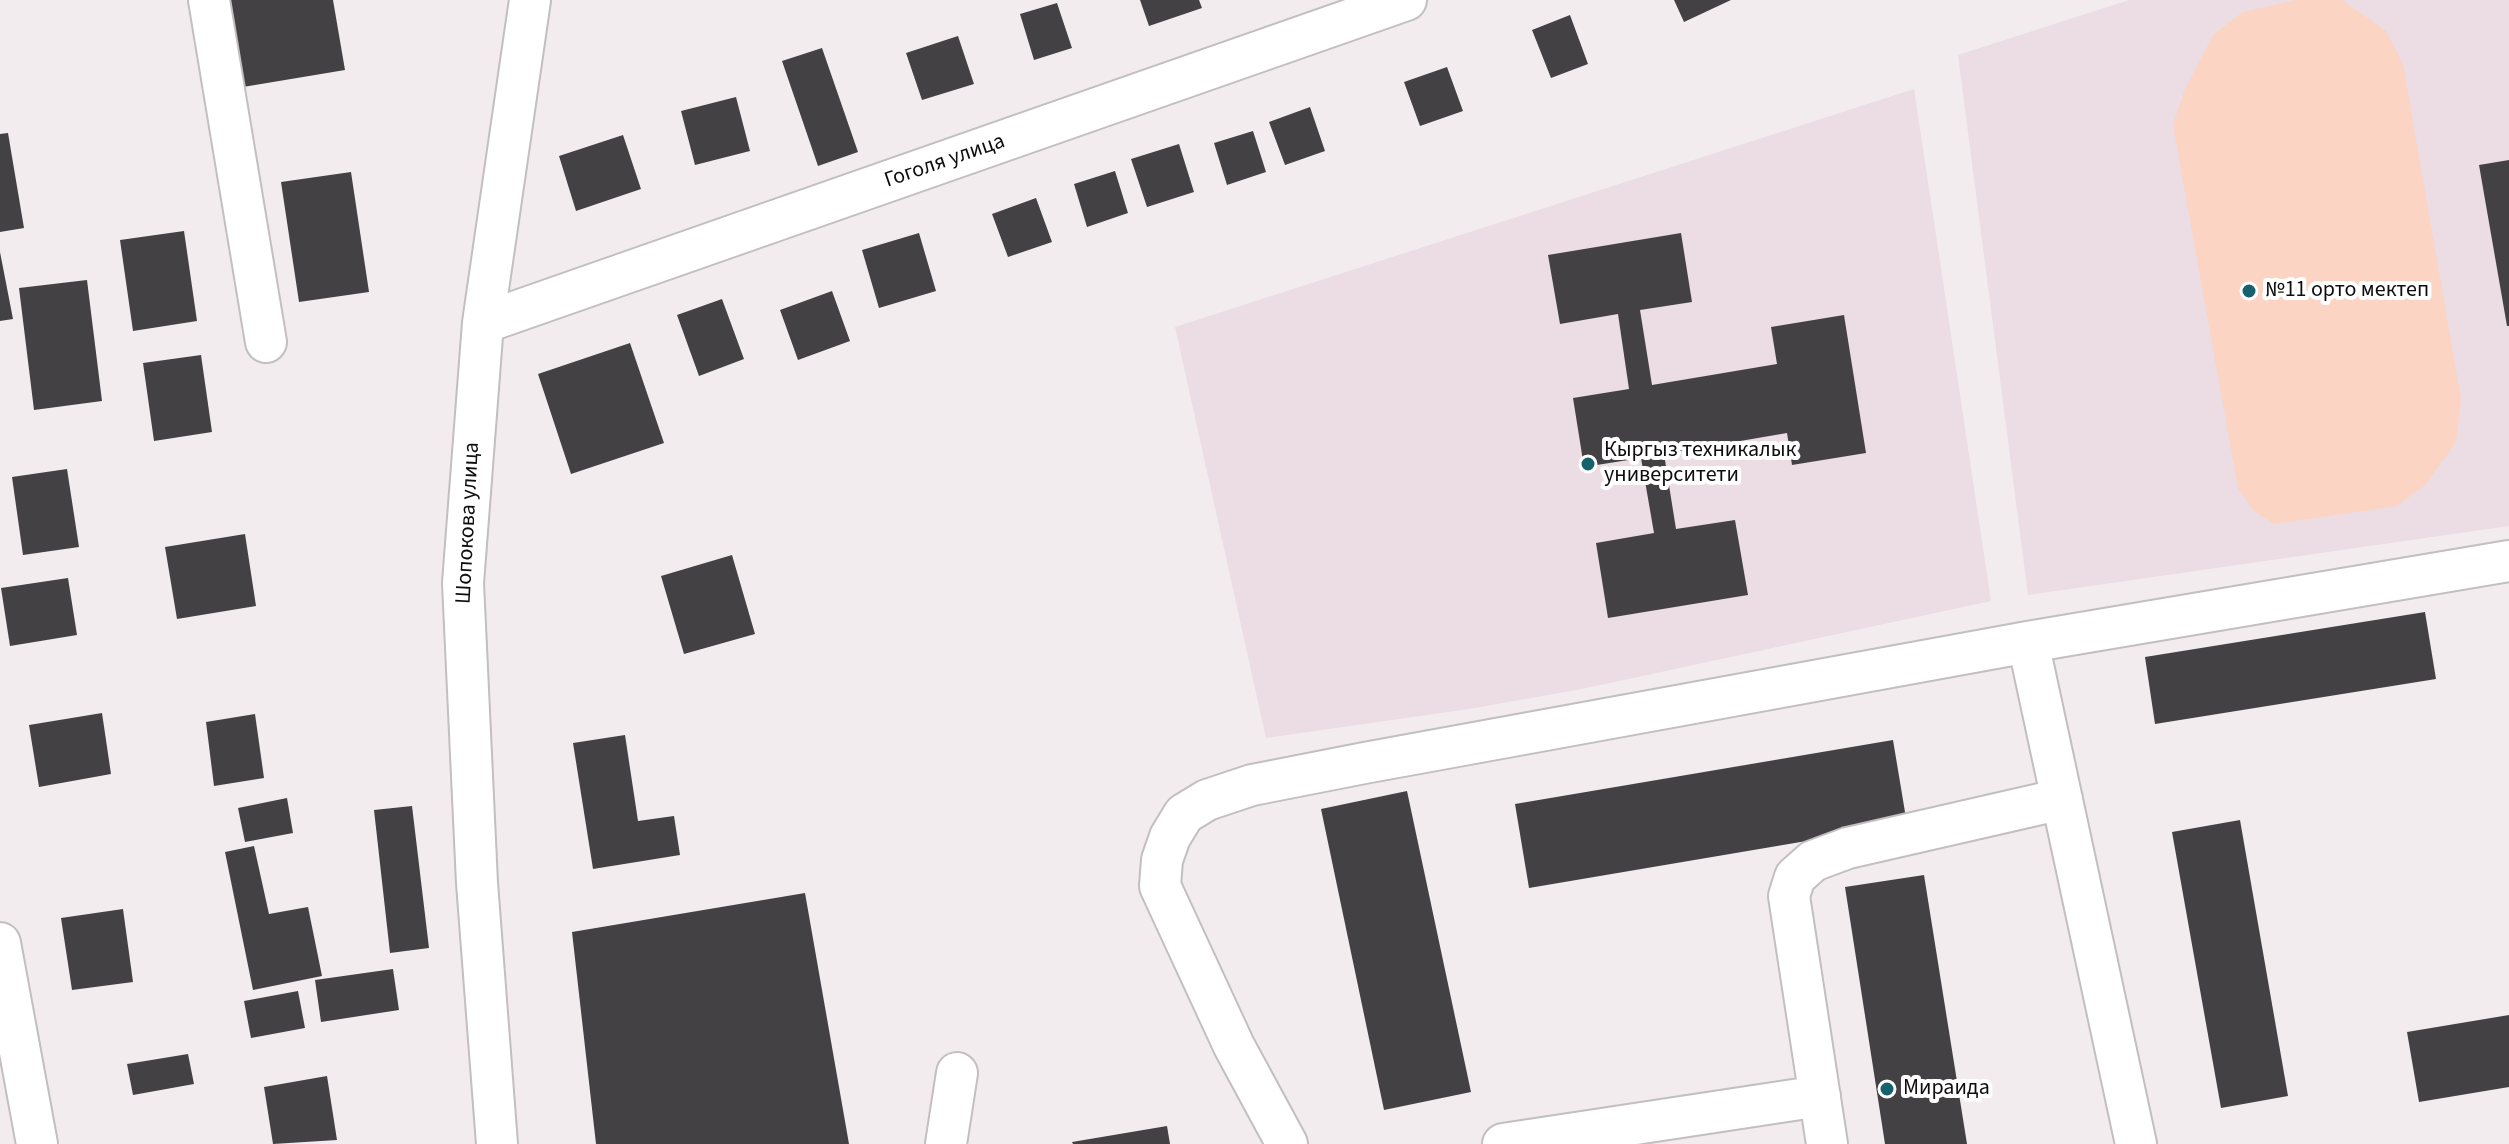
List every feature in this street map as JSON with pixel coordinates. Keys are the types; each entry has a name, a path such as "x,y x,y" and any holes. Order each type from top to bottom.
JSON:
{"street":[{"path":"209,0 266,342"},
{"name":"Шопокова улица","path":"497,1144 477,883 463,583 483,323 530,0"},
{"name":"Гоголя улица","path":"483,323 1406,0"},
{"path":"1287,1144 1234,1046 1160,886 1170,837 1184,814 1207,800 1252,785 2028,642 2509,561"},
{"path":"2028,642 2136,1144"},
{"path":"1827,1144 1789,896 1795,877 1813,861 1848,848 2062,799"},
{"path":"0,943 37,1144"},
{"path":"946,1144 957,1073"},
{"path":"1503,1144 1820,1096"}],"shaded area":[{"name":"№11 орто мектеп","path":"2129,0 2509,0 2509,526 2028,595 1958,55"},
{"path":"2296,0 2342,0 2386,31 2403,64 2461,399 2456,442 2425,485 2397,506 2274,524 2254,511 2238,488 2173,125 2185,89 2214,34 2243,12"},
{"name":"Кыргыз техникалык университети","path":"1914,89 1991,601 1582,689 1469,709 1266,738 1175,327"}],"building":[{"path":"229,0 333,0 345,70 243,87"},
{"path":"1140,0 1199,0 1202,8 1149,26"},
{"path":"1674,0 1731,0 1684,22"},
{"path":"1057,3 1072,48 1034,60 1020,14"},
{"path":"1570,15 1588,64 1551,78 1532,30"},
{"path":"958,36 974,84 922,100 906,53"},
{"path":"822,48 858,152 818,166 782,61"},
{"path":"1447,67 1463,111 1420,126 1404,82"},
{"path":"736,97 750,151 695,165 681,111"},
{"path":"1310,107 1325,151 1285,165 1269,122"},
{"path":"1253,131 1266,172 1227,185 1214,143"},
{"path":"8,133 24,228 0,232 0,134"},
{"path":"623,135 641,189 576,211 559,156"},
{"path":"1179,144 1194,192 1147,207 1131,159"},
{"path":"2509,160 2509,326 2507,326 2479,165"},
{"path":"1115,171 1128,213 1087,227 1074,184"},
{"path":"351,172 369,292 299,302 281,182"},
{"path":"1036,198 1052,242 1008,257 992,214"},
{"path":"184,231 197,321 133,331 120,240"},
{"path":"919,233 936,291 879,308 862,250"},
{"path":"1681,233 1692,302 1640,310 1652,385 1777,364 1771,327 1844,315 1866,453 1792,465 1787,433 1664,454 1676,529 1735,520 1748,595 1608,618 1596,543 1654,533 1641,458 1584,467 1573,398 1629,389 1618,314 1560,324 1548,255"},
{"path":"0,252 13,319 0,321"},
{"path":"87,280 102,401 34,410 19,288"},
{"path":"832,291 850,341 798,360 780,310"},
{"path":"722,299 744,359 699,376 677,315"},
{"path":"630,343 664,443 571,474 538,374"},
{"path":"201,355 212,432 154,441 143,363"},
{"path":"67,469 79,547 23,555 12,477"},
{"path":"245,534 256,606 177,619 165,547"},
{"path":"732,555 755,634 684,654 661,576"},
{"path":"68,578 77,635 10,646 1,588"},
{"path":"2425,612 2436,679 2155,724 2145,657"},
{"path":"102,713 111,774 39,787 29,725"},
{"path":"255,714 264,778 214,786 206,722"},
{"path":"625,735 638,821 674,816 680,855 593,869 573,743"},
{"path":"1893,740 1907,824 1529,888 1515,804"},
{"path":"1407,791 1471,1092 1384,1110 1321,809"},
{"path":"287,798 293,833 245,842 238,808"},
{"path":"412,806 429,948 390,953 374,810"},
{"path":"2240,820 2288,1096 2221,1108 2172,832"},
{"path":"254,846 269,914 308,907 322,976 253,990 225,852"},
{"path":"1924,875 1967,1144 1885,1144 1845,887"},
{"path":"805,893 849,1144 596,1144 572,932"},
{"path":"123,909 133,982 72,990 61,918"},
{"path":"393,969 399,1010 321,1022 315,980"},
{"path":"298,991 305,1028 251,1038 244,1001"},
{"path":"2509,1015 2509,1087 2419,1102 2407,1032"},
{"path":"188,1054 194,1084 133,1095 127,1064"},
{"path":"327,1076 337,1140 273,1144 264,1087"},
{"path":"1167,1126 1170,1144 1072,1142"}],"place":[{"name":"№11 орто мектеп","path":"2249,291"},
{"name":"Кыргыз техникалык университети","path":"1588,464"},
{"name":"Мираида","path":"1887,1089"}]}
